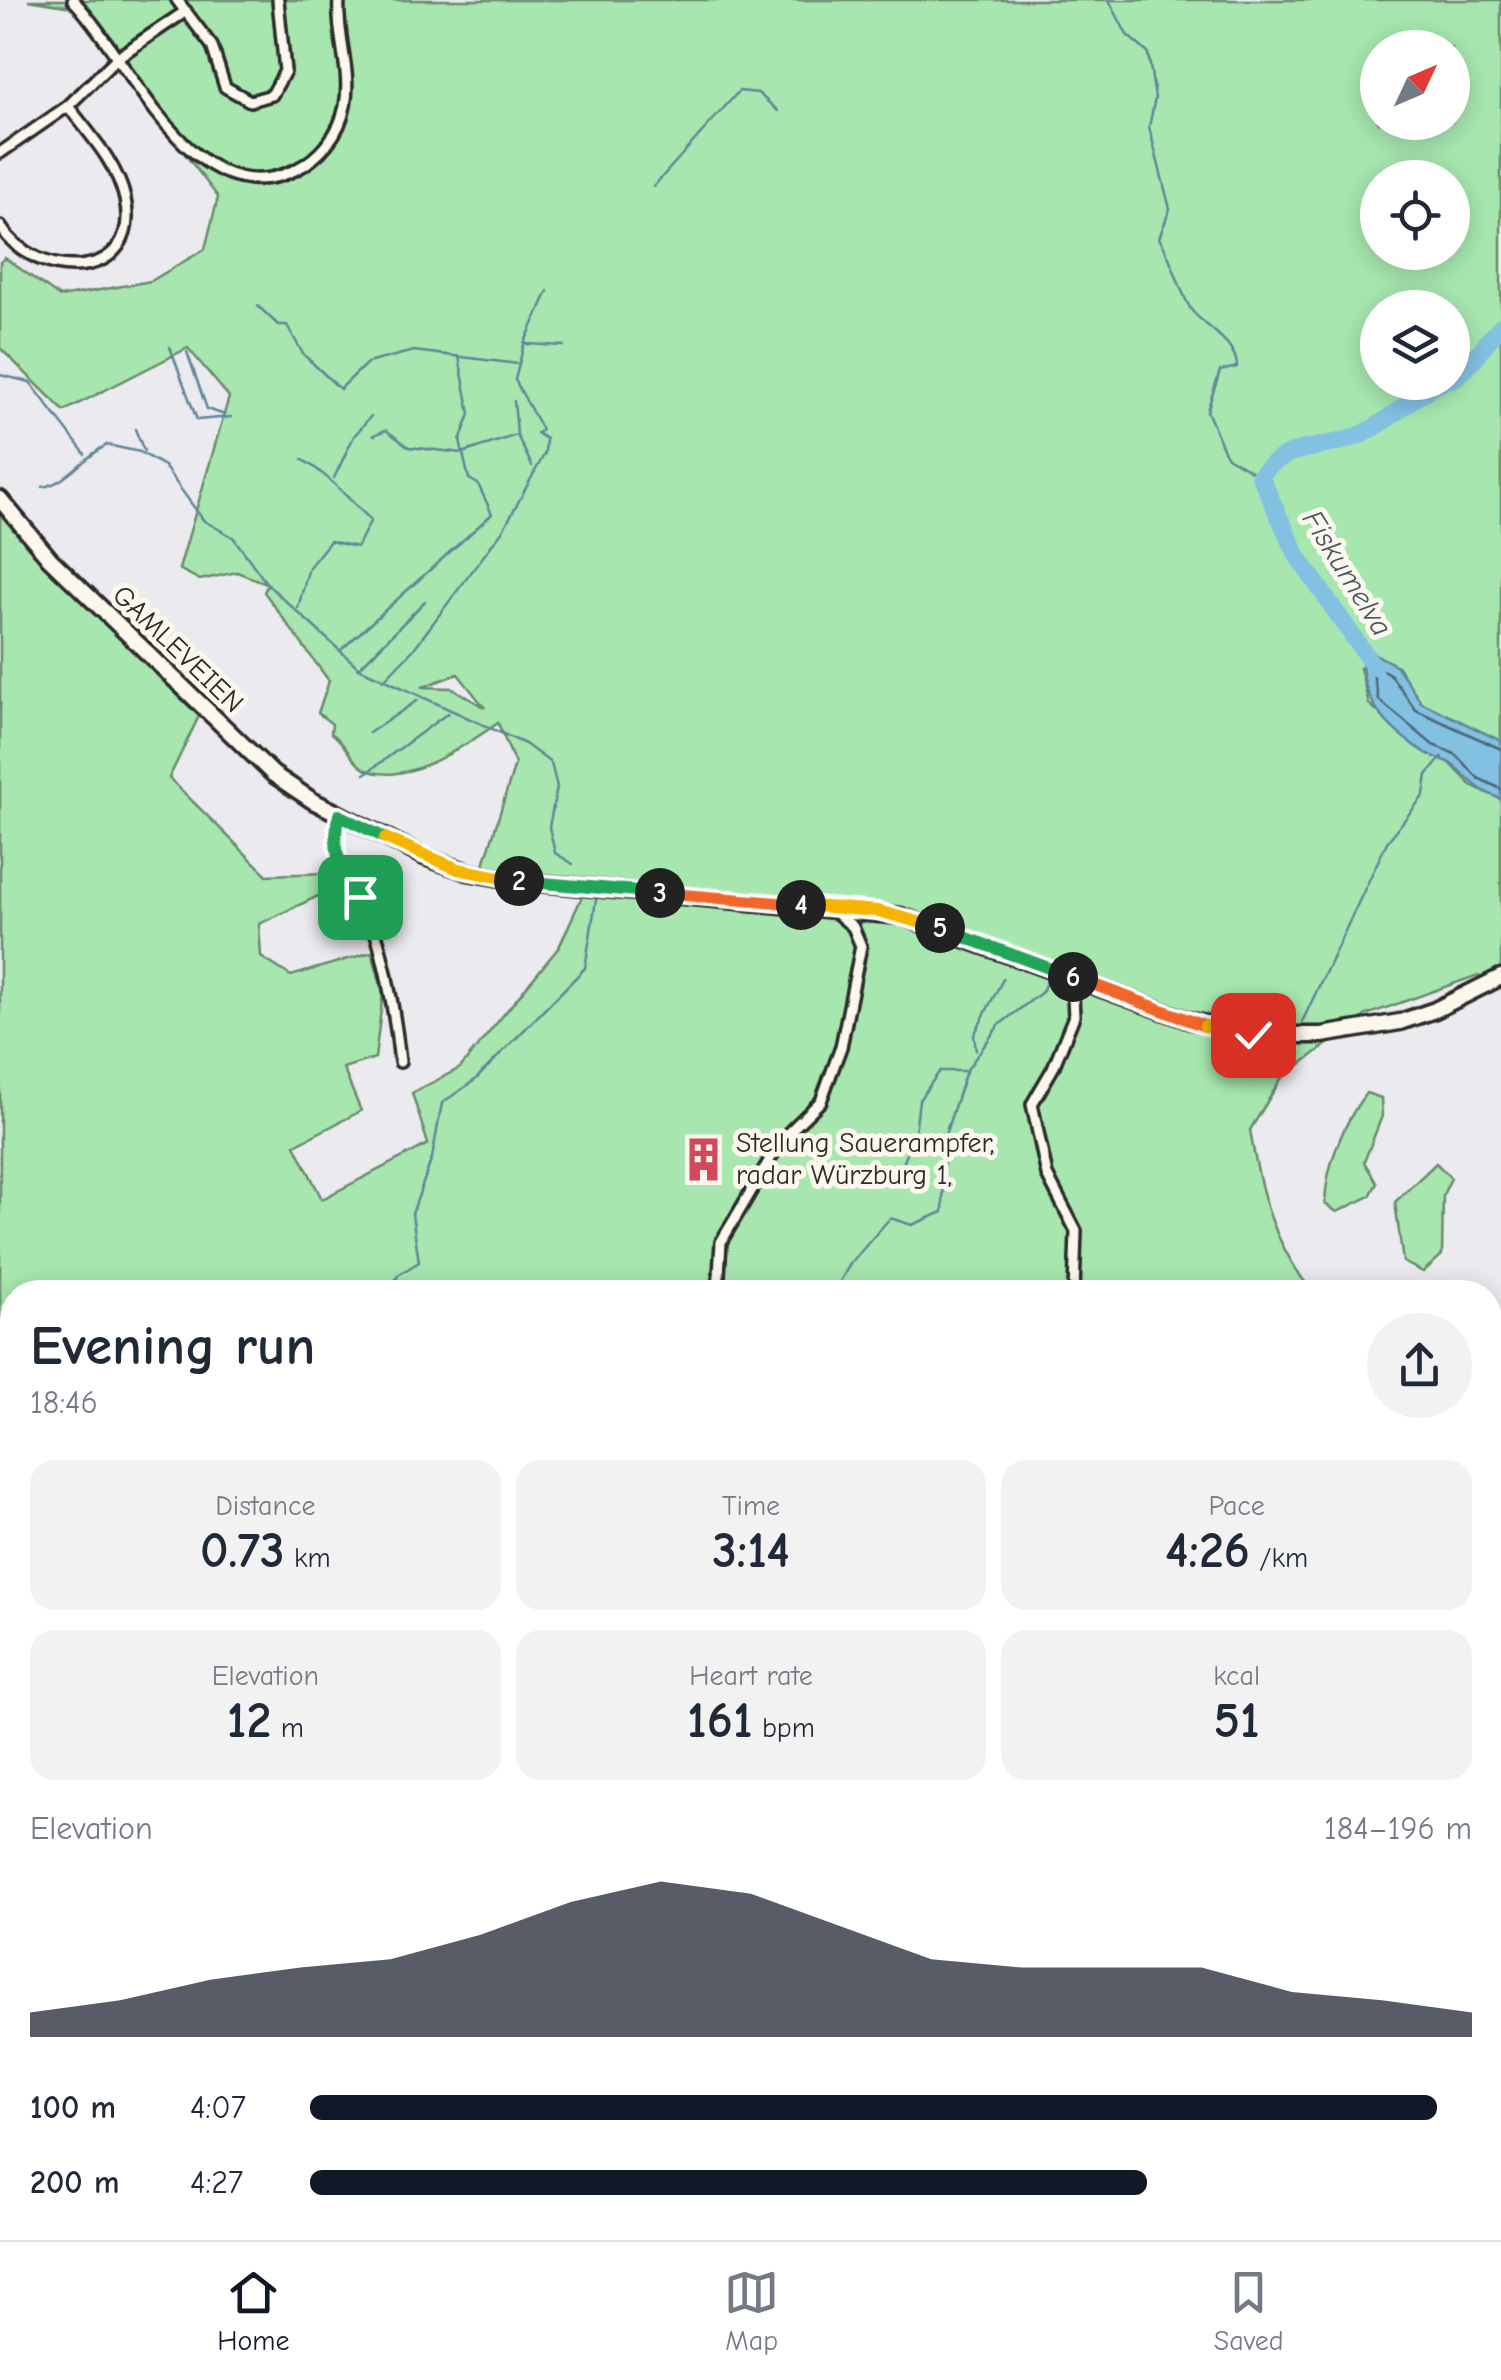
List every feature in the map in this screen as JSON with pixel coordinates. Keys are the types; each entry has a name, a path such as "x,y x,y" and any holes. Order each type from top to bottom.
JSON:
{"main road":[{"name":"GAMLEVEIEN","path":"0,499 50,559 252,756 289,786 339,815 438,862 498,878 908,918 1211,1028 1282,1037 1337,1034 1400,1022 1501,978"}],"street":[{"path":"74,0 198,159 232,176 269,179 314,158 340,122 347,89 340,0"},
{"path":"177,0 212,46 225,87 240,99 257,101 275,93 284,76 278,0"},
{"path":"0,153 68,106 118,56 186,11"},
{"path":"0,226 24,253 60,268 89,265 117,244 126,221 124,192 99,145 68,106"},
{"path":"339,815 335,837 340,866 371,918 390,989 400,1062"},
{"path":"719,1280 721,1242 782,1138 821,1101 842,1047 860,946 853,927 832,908"},
{"path":"1072,977 1075,1012 1054,1068 1032,1104 1047,1175 1076,1232 1074,1280"}],"green space":[{"path":"28,0 1501,0 1501,741 1421,702 1397,666 1360,668 1369,704 1428,754 1449,762 1472,786 1501,799 1501,986 1478,975 1366,1015 1281,1079 1250,1130 1270,1216 1304,1280 0,1280 0,513 40,560 199,716 169,778 267,875 329,873 331,890 259,924 261,957 291,976 372,952 383,993 375,1058 343,1068 361,1111 295,1145 322,1199 428,1144 412,1093 460,1068 559,947 589,881 483,868 515,764 498,723 419,768 385,774 369,771 331,733 332,724 318,713 329,681 264,592 268,584 237,572 200,580 179,569 229,397 188,348 64,411 0,348 0,262 5,258 60,297 151,281 205,249 218,197 72,7","holes":["458,674 485,708 452,688 422,687"]},
{"path":"1366,1093 1381,1098 1382,1116 1364,1162 1377,1183 1370,1196 1337,1212 1325,1204 1332,1160 1343,1131"},
{"path":"1436,1163 1451,1178 1443,1195 1442,1255 1423,1272 1403,1262 1395,1202"}],"water":[{"path":"1364,648 1397,666 1421,702 1501,741 1501,799 1478,787 1450,763 1413,745 1388,723 1369,696 1364,681"}],"waterway":[{"path":"1109,0 1127,35 1148,53 1155,98 1149,127 1170,209 1159,238 1189,306 1227,343 1236,358 1237,367 1220,371 1207,411 1227,457 1260,476"},
{"path":"653,187 739,91 758,93 778,111"},
{"path":"383,681 412,651 503,530 545,453 546,439 537,433 542,430 515,380 524,344 548,291"},
{"path":"258,306 278,325 287,325 303,354 340,389 367,363 414,351 518,364"},
{"name":"Fiskumelva","path":"1470,363 1501,326"},
{"path":"526,344 564,346"},
{"path":"170,347 197,420 231,417"},
{"path":"187,352 207,409 222,414"},
{"path":"342,649 492,514 478,484 469,479 460,441 470,414 459,357"},
{"path":"0,375 30,382 85,454"},
{"name":"Fiskumelva","path":"1374,667 1298,557 1260,476 1270,465 1293,453 1358,436 1413,400"},
{"path":"514,401 517,434"},
{"path":"334,478 354,436 371,416"},
{"path":"135,429 144,451"},
{"path":"374,435 386,430 409,447 462,453 517,435 532,466"},
{"path":"43,487 60,480 107,445 140,452 164,466 204,521 233,537 267,584 359,668 525,744 551,763 557,787 549,827 555,853 573,864"},
{"path":"298,608 309,567 330,541 357,547 371,520 302,459"},
{"path":"359,668 425,601"},
{"path":"369,733 418,700"},
{"path":"365,774 448,713"},
{"path":"1302,1022 1387,842 1424,795 1427,775 1442,757"},
{"path":"396,1280 419,1262 412,1214 432,1158 442,1103 475,1080 585,968 597,894"},
{"path":"841,1280 890,1218 912,1225 943,1212 944,1138 966,1071 999,1025 1042,992 1048,977"},
{"path":"976,1050 974,1035 1003,979"},
{"path":"903,1164 915,1133 919,1100 940,1071 965,1071"},
{"path":"916,1133 942,1137"},
{"path":"94,2240 102,2240"}],"place":[{"name":"Stellung Sauerampfer, radar Würzburg 1,","path":"703,1159"}],"route":[{"path":"360,897 340,866 335,837 339,815 438,862 498,878 900,916 1188,1020 1253,1035"}]}
